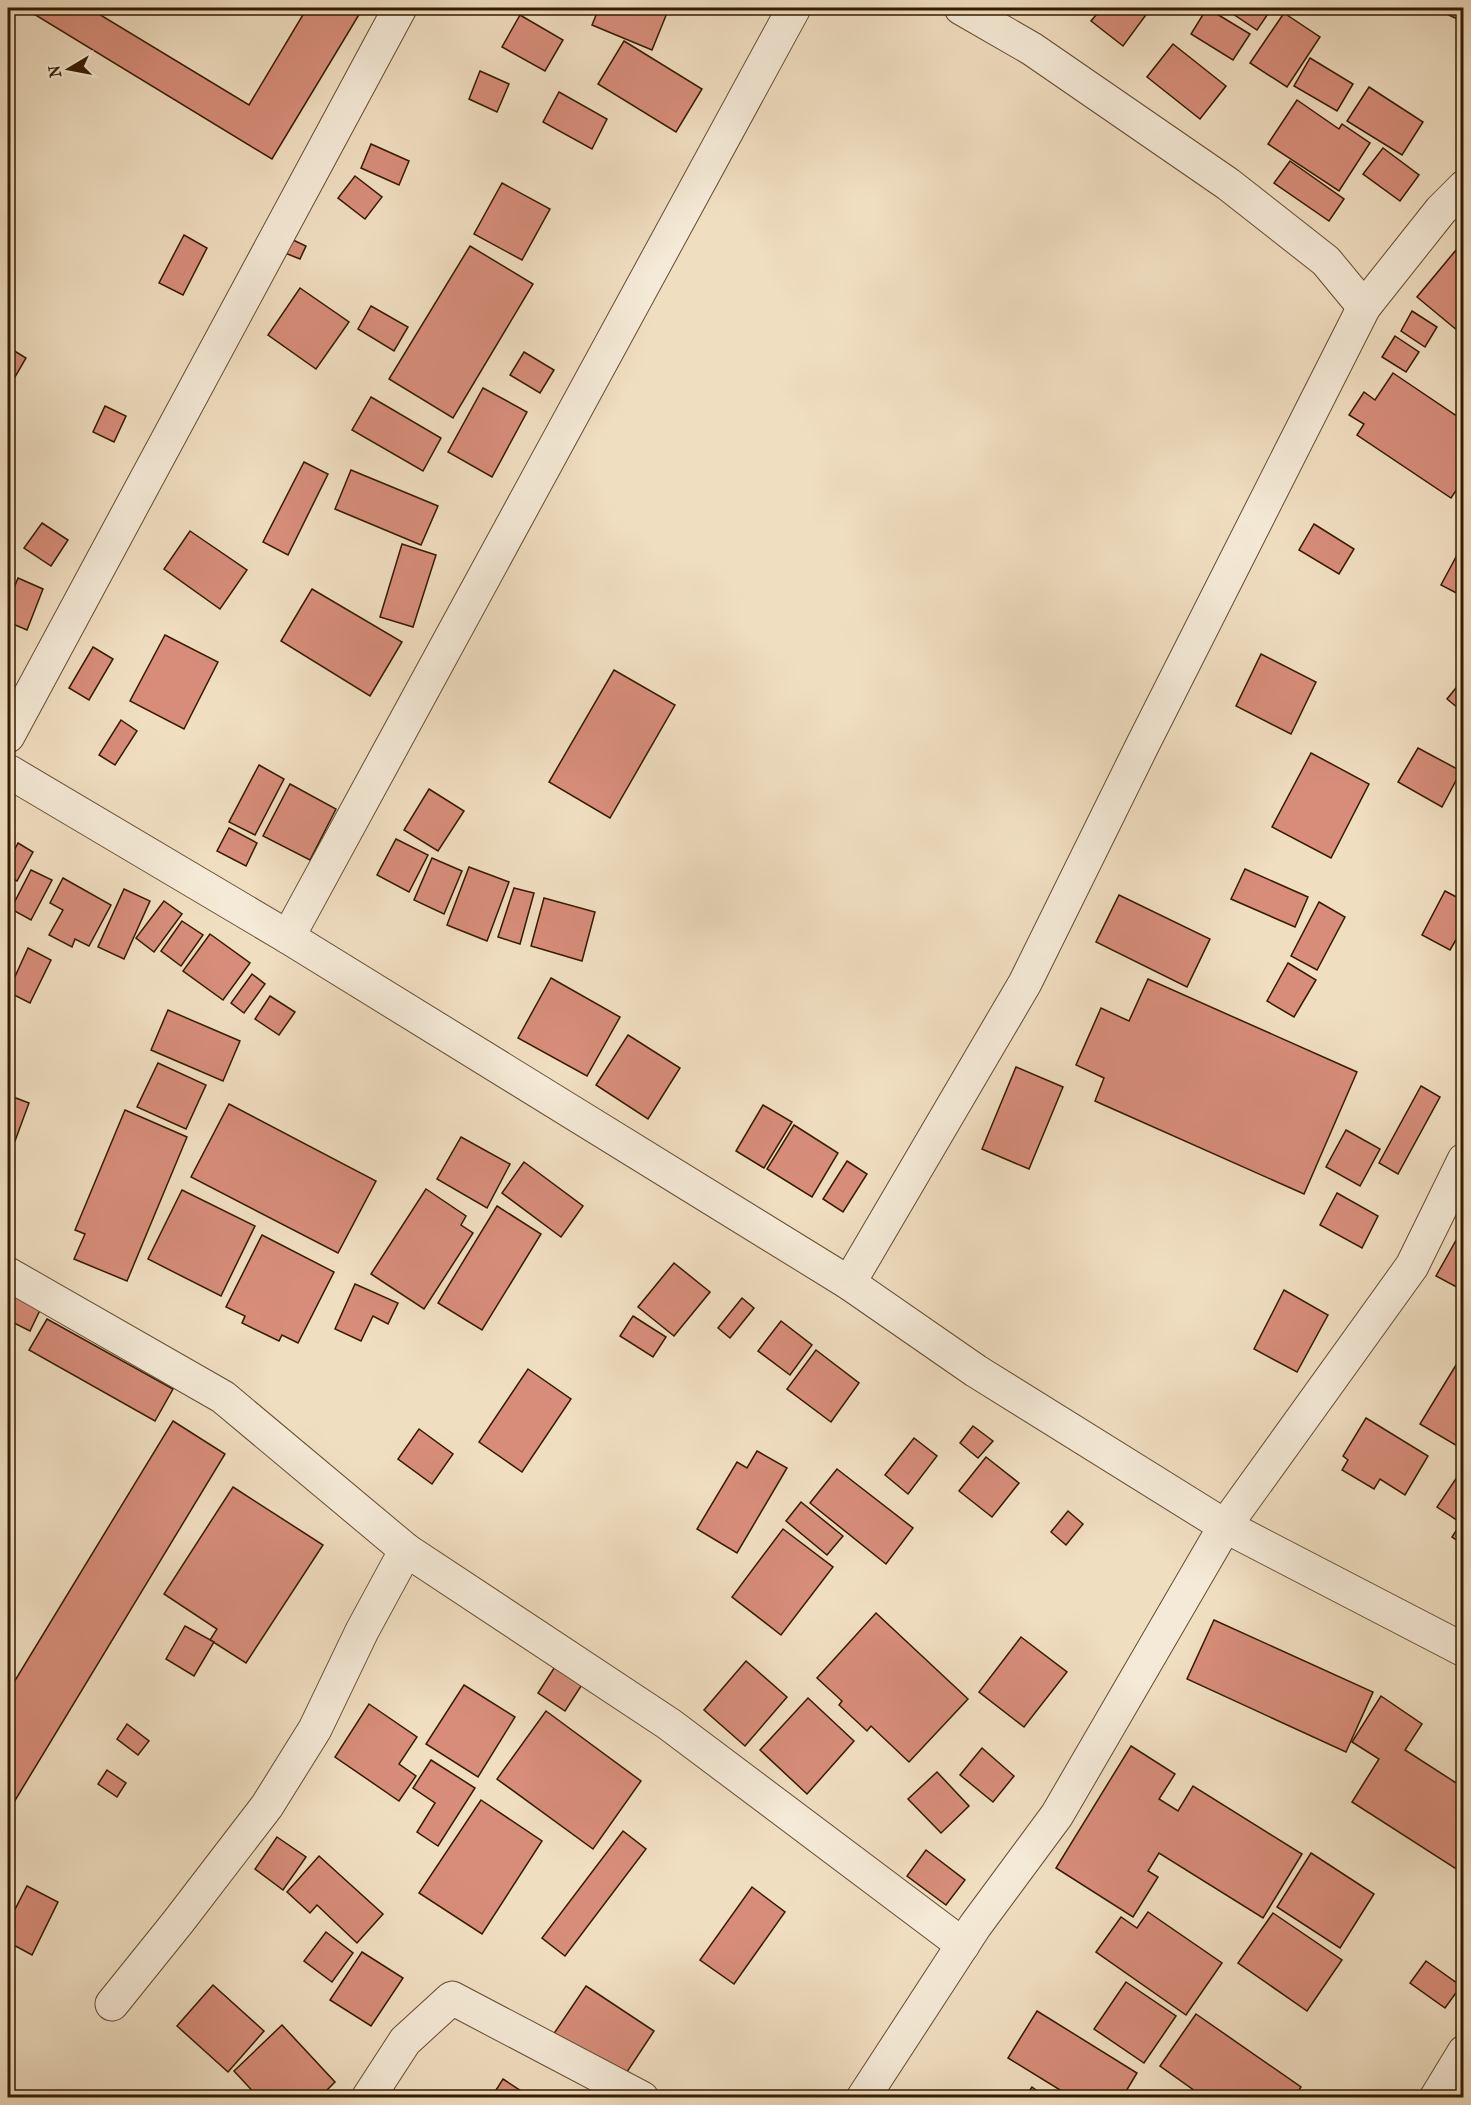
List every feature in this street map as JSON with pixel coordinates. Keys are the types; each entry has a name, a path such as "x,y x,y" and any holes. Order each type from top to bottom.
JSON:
{"street":[{"path":"8,736 400,8"},
{"path":"288,937 794,8"},
{"path":"961,8 1032,49 1228,184 1326,261 1364,307"},
{"path":"849,1283 1025,983 1364,307 1441,210 1464,187"},
{"path":"8,771 288,937 849,1283 976,1371 1226,1526 1464,1650"},
{"path":"862,2097 963,1944 1057,1815 1226,1526 1412,1266 1464,1161"},
{"path":"8,1274 223,1397 406,1550 669,1724 963,1944"},
{"path":"112,2004 273,1797 315,1730 362,1630 406,1550"},
{"path":"368,2097 405,2041 452,1998 642,2097"},
{"path":"1436,2097 1464,2052"}],"building":[{"path":"24,8 89,8 249,105 307,8 363,8 272,159"},
{"path":"599,8 669,8 652,50 592,25"},
{"path":"1102,8 1151,8 1123,46 1091,21"},
{"path":"1207,8 1250,34 1233,60 1191,34"},
{"path":"1224,8 1272,8 1257,30"},
{"path":"1441,8 1464,8 1464,22 1440,11"},
{"path":"1284,13 1320,37 1287,87 1250,63"},
{"path":"520,15 563,40 545,71 502,47"},
{"path":"624,41 702,89 676,132 598,84"},
{"path":"1173,44 1226,86 1200,119 1147,77"},
{"path":"1310,58 1353,84 1337,111 1294,86"},
{"path":"480,71 509,84 497,112 469,99"},
{"path":"1369,87 1423,122 1402,155 1347,121"},
{"path":"559,92 607,119 592,149 543,122"},
{"path":"1297,100 1339,129 1342,124 1370,143 1339,191 1268,144"},
{"path":"371,144 409,161 399,185 361,168"},
{"path":"1383,148 1419,175 1400,201 1363,174"},
{"path":"1290,161 1344,199 1329,221 1274,183"},
{"path":"355,176 382,197 365,219 338,198"},
{"path":"502,183 550,209 522,260 474,234"},
{"path":"184,235 207,248 183,295 159,283"},
{"path":"291,239 306,246 300,259 285,253"},
{"path":"470,246 533,284 453,418 389,379"},
{"path":"1456,250 1464,256 1464,336 1417,297"},
{"path":"300,288 349,322 316,369 268,335"},
{"path":"371,306 408,327 394,351 358,329"},
{"path":"1412,311 1437,327 1425,347 1401,331"},
{"path":"1395,336 1419,352 1406,372 1382,357"},
{"path":"8,347 26,358 8,389"},
{"path":"524,352 554,370 540,393 510,375"},
{"path":"1393,373 1464,421 1464,479 1451,498 1357,435 1364,424 1349,415 1364,392 1375,400"},
{"path":"483,388 527,412 492,477 448,452"},
{"path":"371,397 441,438 423,471 352,430"},
{"path":"105,406 126,416 114,442 93,432"},
{"path":"304,462 328,474 288,555 263,542"},
{"path":"351,470 438,506 421,545 335,509"},
{"path":"42,523 68,540 51,566 24,548"},
{"path":"1314,524 1354,549 1339,574 1299,550"},
{"path":"190,531 247,570 220,609 164,569"},
{"path":"1464,542 1464,597 1441,585"},
{"path":"402,544 436,555 413,627 380,617"},
{"path":"18,578 43,589 27,630 8,622 8,603"},
{"path":"312,589 402,642 370,696 281,641"},
{"path":"165,635 218,662 184,729 130,701"},
{"path":"93,647 113,659 89,700 69,688"},
{"path":"1261,654 1316,682 1291,734 1236,706"},
{"path":"614,670 675,705 610,818 549,782"},
{"path":"1464,678 1464,713 1447,699"},
{"path":"121,720 137,731 115,765 99,755"},
{"path":"1418,748 1461,771 1442,807 1398,782"},
{"path":"1311,753 1369,784 1331,858 1272,827"},
{"path":"259,765 284,779 255,835 229,822"},
{"path":"290,784 336,809 310,860 263,836"},
{"path":"429,789 464,811 438,851 404,830"},
{"path":"229,828 257,843 246,866 217,851"},
{"path":"396,839 428,855 409,892 377,875"},
{"path":"18,843 33,852 17,881 8,876 8,862"},
{"path":"432,858 462,871 444,914 414,900"},
{"path":"469,867 509,882 487,941 447,925"},
{"path":"1245,869 1308,897 1295,927 1231,899"},
{"path":"31,870 52,880 31,920 11,909"},
{"path":"63,878 111,905 89,946 75,939 72,947 49,935 63,910 50,903"},
{"path":"514,888 534,893 520,944 498,937"},
{"path":"124,889 150,901 124,959 98,947"},
{"path":"1445,891 1464,901 1464,926 1450,950 1422,935"},
{"path":"1119,895 1210,939 1187,987 1096,942"},
{"path":"544,898 595,912 582,961 531,946"},
{"path":"164,901 182,914 154,952 136,938"},
{"path":"1319,902 1345,917 1317,970 1291,956"},
{"path":"182,921 203,935 181,966 161,951"},
{"path":"210,934 250,963 223,1000 183,971"},
{"path":"28,948 51,960 30,1003 8,992"},
{"path":"1288,963 1316,980 1294,1017 1267,1001"},
{"path":"252,974 265,984 244,1013 231,1003"},
{"path":"551,978 620,1017 587,1076 518,1038"},
{"path":"1148,979 1357,1072 1304,1194 1095,1101 1104,1078 1076,1065 1101,1008 1129,1021"},
{"path":"270,996 295,1012 279,1035 255,1019"},
{"path":"168,1010 240,1041 223,1081 151,1050"},
{"path":"628,1035 680,1068 648,1119 596,1085"},
{"path":"158,1063 206,1085 186,1129 137,1107"},
{"path":"1016,1067 1063,1087 1029,1169 982,1149"},
{"path":"1421,1086 1440,1097 1398,1174 1379,1163"},
{"path":"8,1095 29,1103 8,1160"},
{"path":"229,1104 376,1181 338,1253 191,1177"},
{"path":"763,1105 792,1122 764,1168 736,1151"},
{"path":"125,1110 187,1137 127,1281 74,1259 85,1234 75,1230"},
{"path":"794,1125 838,1153 812,1197 767,1169"},
{"path":"1346,1130 1380,1149 1360,1186 1326,1167"},
{"path":"461,1137 510,1164 487,1208 437,1179"},
{"path":"847,1161 867,1174 843,1212 823,1199"},
{"path":"524,1162 583,1206 561,1237 502,1193"},
{"path":"426,1189 466,1216 461,1225 473,1233 424,1309 371,1274"},
{"path":"182,1190 255,1226 221,1296 148,1259"},
{"path":"1337,1193 1378,1216 1362,1248 1320,1225"},
{"path":"497,1206 541,1234 482,1330 438,1303"},
{"path":"1464,1226 1464,1291 1436,1276"},
{"path":"262,1235 334,1272 298,1343 282,1335 279,1341 242,1323 245,1316 226,1307"},
{"path":"674,1263 710,1292 674,1336 638,1307"},
{"path":"355,1284 398,1303 388,1324 373,1316 361,1341 335,1329"},
{"path":"1284,1290 1328,1315 1297,1372 1254,1349"},
{"path":"8,1292 41,1308 30,1331 8,1320"},
{"path":"742,1298 754,1308 730,1338 718,1328"},
{"path":"633,1316 666,1337 653,1357 620,1336"},
{"path":"47,1319 173,1389 155,1421 29,1350"},
{"path":"781,1321 812,1345 790,1375 758,1351"},
{"path":"816,1350 859,1383 831,1422 787,1389"},
{"path":"1464,1352 1464,1450 1420,1424"},
{"path":"528,1369 571,1399 522,1472 479,1442"},
{"path":"1366,1418 1428,1456 1405,1495 1380,1479 1374,1489 1342,1470 1348,1460 1343,1456"},
{"path":"173,1421 225,1454 8,1812 8,1692"},
{"path":"973,1426 993,1441 978,1458 960,1443"},
{"path":"419,1429 453,1454 432,1484 398,1459"},
{"path":"914,1438 937,1456 908,1494 885,1475"},
{"path":"757,1451 787,1468 737,1553 697,1529 737,1462 747,1468"},
{"path":"986,1457 1019,1483 992,1517 959,1491"},
{"path":"837,1469 913,1528 886,1564 810,1503"},
{"path":"1457,1477 1464,1482 1464,1545 1452,1537 1461,1523 1437,1507"},
{"path":"233,1487 323,1545 246,1663 210,1640 217,1629 164,1594"},
{"path":"801,1502 843,1536 827,1555 786,1521"},
{"path":"1068,1511 1083,1524 1066,1545 1051,1532"},
{"path":"783,1529 833,1567 781,1635 732,1597"},
{"path":"876,1613 968,1699 909,1762 871,1726 867,1731 839,1705 842,1701 817,1678"},
{"path":"1214,1620 1373,1692 1346,1752 1187,1679"},
{"path":"185,1626 214,1642 194,1676 166,1659"},
{"path":"1021,1637 1067,1672 1024,1727 979,1692"},
{"path":"746,1661 787,1697 745,1746 704,1710"},
{"path":"558,1662 585,1680 565,1711 538,1693"},
{"path":"464,1685 515,1717 478,1777 426,1744"},
{"path":"1381,1696 1422,1724 1405,1750 1464,1788 1464,1874 1352,1802 1379,1759 1352,1742"},
{"path":"808,1698 854,1741 807,1794 760,1750"},
{"path":"369,1704 417,1737 399,1764 416,1776 399,1801 335,1757"},
{"path":"546,1711 641,1781 593,1849 497,1779"},
{"path":"127,1724 149,1741 138,1755 117,1739"},
{"path":"1131,1746 1175,1774 1159,1799 1178,1811 1193,1786 1302,1854 1263,1918 1159,1853 1148,1871 1158,1877 1133,1917 1056,1868"},
{"path":"982,1748 1014,1776 993,1802 960,1775"},
{"path":"431,1760 475,1788 438,1846 417,1832 435,1803 413,1788"},
{"path":"107,1770 126,1783 117,1797 98,1784"},
{"path":"937,1772 969,1806 941,1833 908,1799"},
{"path":"481,1800 542,1841 482,1934 419,1893"},
{"path":"623,1831 646,1849 565,1956 542,1938"},
{"path":"277,1837 306,1857 283,1890 255,1869"},
{"path":"926,1850 965,1880 946,1905 907,1876"},
{"path":"1311,1853 1374,1894 1340,1948 1277,1907"},
{"path":"319,1856 383,1914 357,1943 317,1905 310,1913 287,1892"},
{"path":"27,1886 58,1902 32,1955 8,1942 8,1923"},
{"path":"752,1887 785,1912 734,1984 700,1960"},
{"path":"1148,1912 1222,1963 1186,2015 1096,1952 1121,1917 1137,1928"},
{"path":"1273,1913 1342,1960 1307,2011 1238,1963"},
{"path":"326,1932 353,1953 332,1982 304,1961"},
{"path":"362,1952 403,1978 371,2026 330,2000"},
{"path":"1426,1961 1461,1986 1445,2008 1410,1983"},
{"path":"1126,1982 1176,2016 1144,2063 1094,2029"},
{"path":"213,1985 264,2031 228,2072 177,2026"},
{"path":"586,1986 654,2031 621,2081 553,2035"},
{"path":"1037,2011 1137,2073 1122,2098 1073,2098 1008,2058"},
{"path":"1196,2014 1301,2087 1294,2098 1205,2098 1160,2066"},
{"path":"282,2025 335,2082 319,2098 259,2098 234,2071"},
{"path":"503,2079 532,2098 491,2098"},
{"path":"1032,2087 1047,2098 1024,2098"}]}
